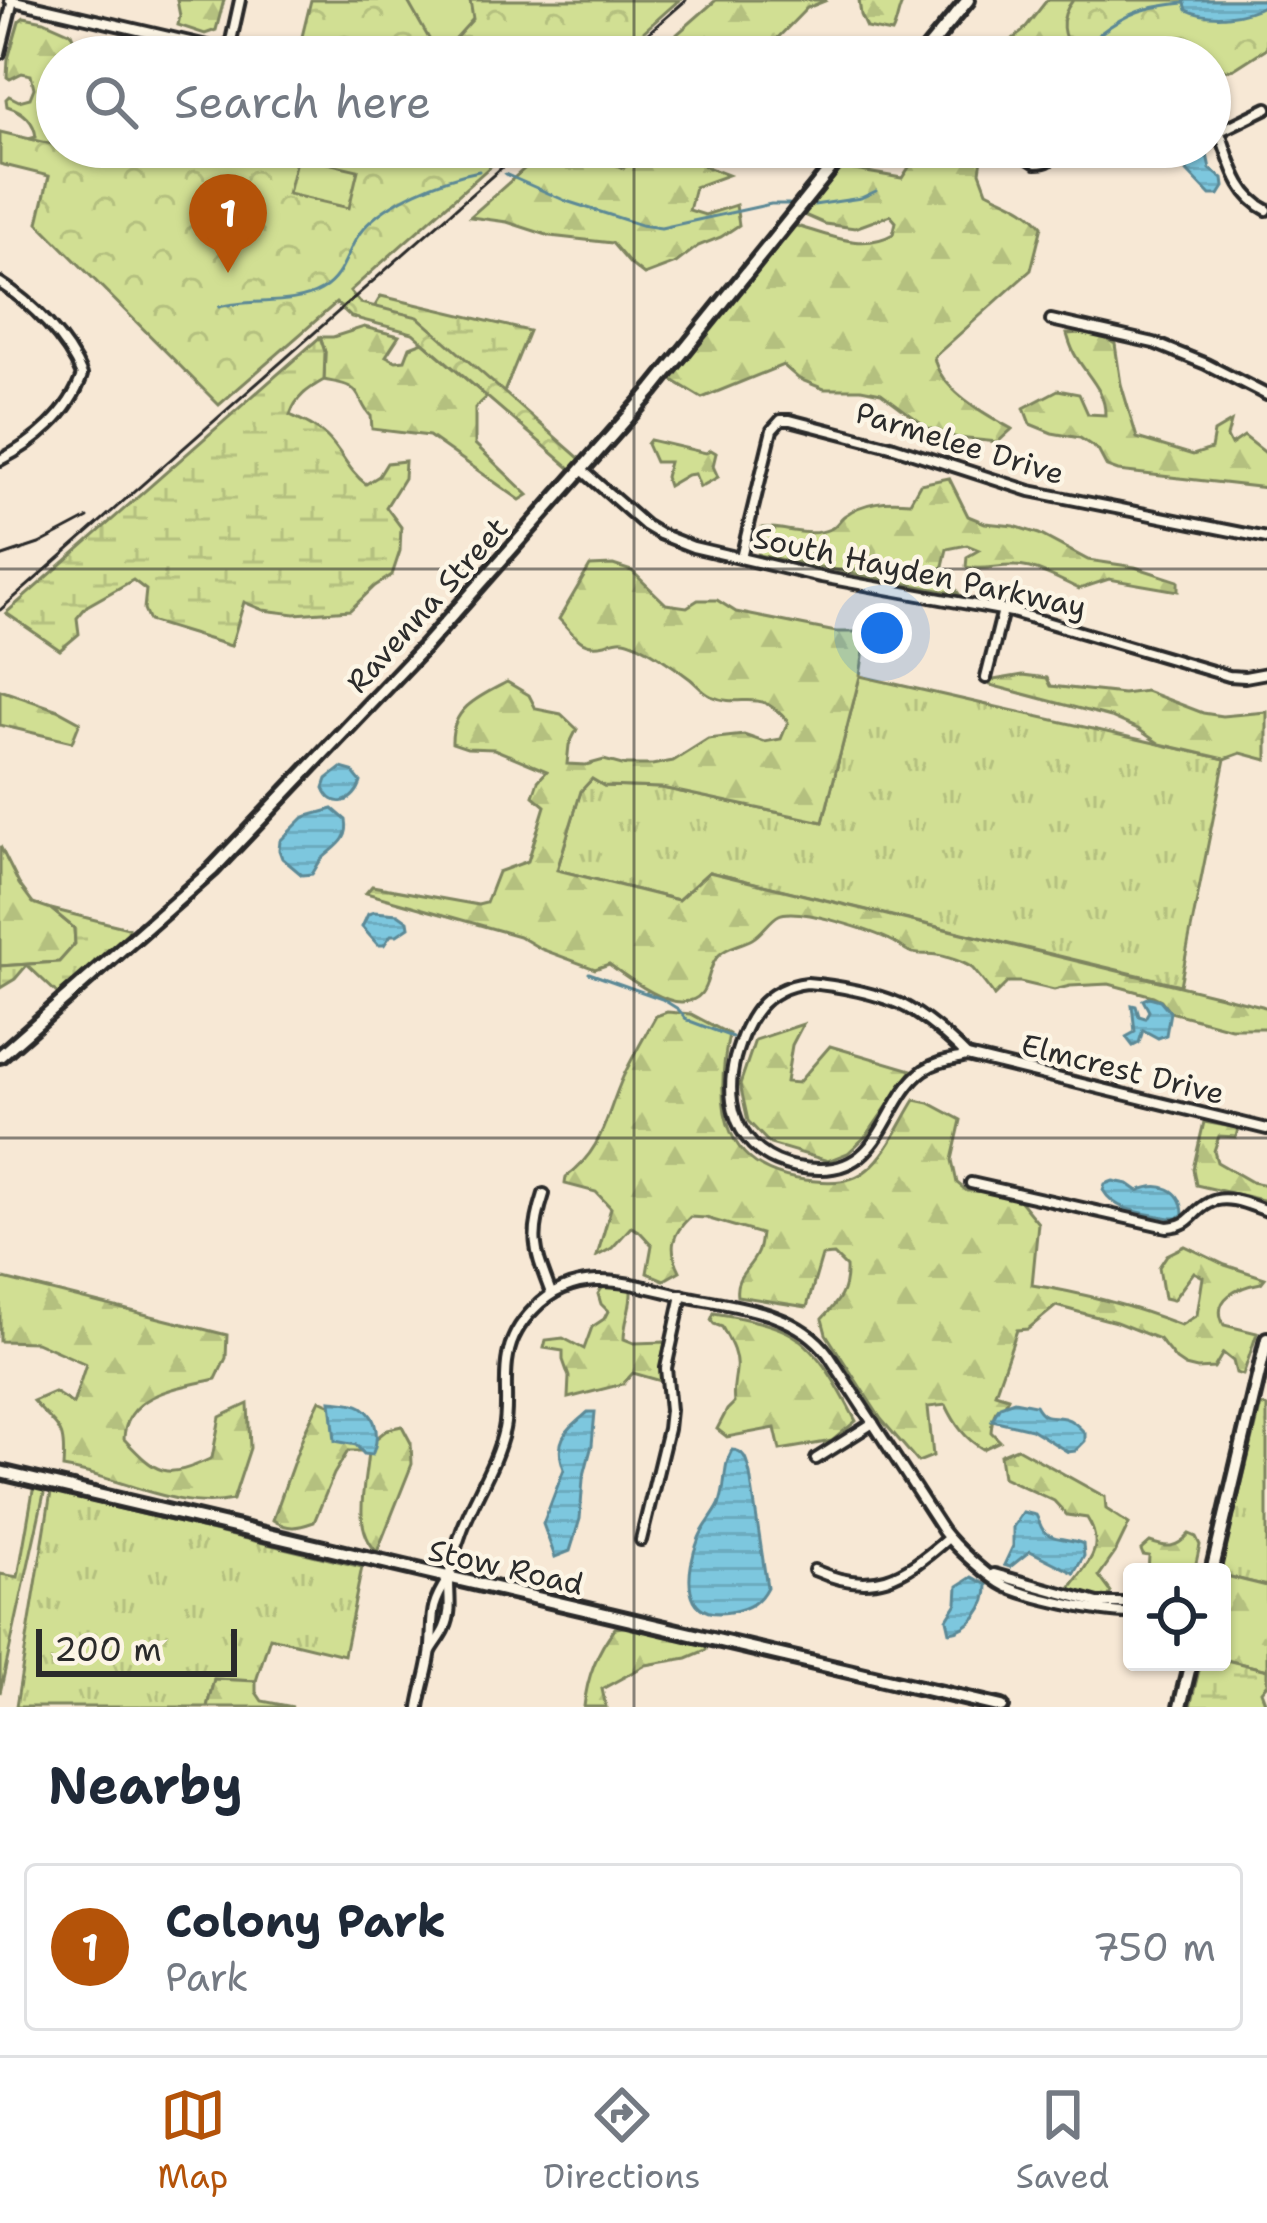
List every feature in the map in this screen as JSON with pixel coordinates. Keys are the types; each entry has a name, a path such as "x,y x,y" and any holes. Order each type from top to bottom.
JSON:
{"street":[{"path":"0,52 12,0 168,36"},
{"path":"232,36 240,0"},
{"path":"938,36 968,0"},
{"path":"1231,126 1267,108"},
{"path":"1231,167 1250,199 1267,210"},
{"name":"Ravenna Street","path":"0,1057 213,869 424,646 652,389 831,168"},
{"path":"0,283 26,303 69,352 82,376 44,431 0,460"},
{"path":"1051,320 1154,343 1267,395"},
{"name":"Parmelee Drive","path":"741,558 772,430 790,419 1030,491 1267,538"},
{"name":"South Hayden Parkway","path":"582,470 632,515 693,547 821,577 1003,610 1200,669 1245,677 1267,673"},
{"path":"986,678 1003,610"},
{"name":"Elmcrest Drive","path":"967,1056 937,1063 918,1075 874,1143 835,1167 812,1168 768,1156 744,1136 733,1113 730,1076 754,1010 788,986 824,984 896,1002 967,1056 1267,1130"},
{"path":"971,1184 1167,1227 1181,1226 1214,1201 1237,1201 1267,1211"},
{"path":"544,1194 535,1232 536,1255 551,1293"},
{"path":"431,1651 445,1632 449,1578 463,1527 499,1449 510,1347 524,1320 551,1293 585,1281 630,1282 757,1312 804,1330 823,1347 948,1538 988,1572 1026,1588 1123,1611"},
{"path":"641,1540 668,1429 666,1377 682,1295"},
{"path":"1214,1563 1267,1339"},
{"path":"816,1459 873,1423"},
{"name":"Stow Road","path":"0,1472 1002,1707"},
{"path":"814,1570 845,1582 879,1582 914,1567 948,1538"},
{"path":"419,1707 431,1651 431,1614 449,1578"},
{"path":"1102,1607 1123,1605"},
{"path":"1180,1707 1189,1671"}],"green space":[{"path":"177,0 224,0 216,30 205,34 178,25"},
{"path":"311,0 679,0 639,36 302,36"},
{"path":"407,0 470,0 473,19 458,36 427,36"},
{"path":"716,0 827,0 807,8 780,36 675,36"},
{"path":"859,0 904,0 892,33 867,28"},
{"path":"1047,0 1083,0 1096,36 1017,36"},
{"path":"1073,0 1267,0 1267,48 1231,70 1231,36 1065,36 1065,14"},
{"path":"24,17 44,21 72,36 36,36 36,137 30,121 7,106 9,96 19,101 30,98 34,88 31,75 7,77 19,21"},
{"path":"0,132 36,140 36,168 488,168 350,291 360,303 418,317 586,464 578,475 413,333 351,317 336,303 219,405 38,223 49,176 0,164"},
{"path":"294,168 358,170 349,208 288,194"},
{"path":"525,168 709,168 728,175 695,187 689,210 705,215 736,205 739,225 676,263 644,275 612,243 550,236 507,222 470,217"},
{"path":"836,168 902,178 908,168 981,168 987,191 1024,209 1042,226 1031,270 934,357 954,390 1012,429 998,442 957,438 928,428 881,393 824,389 799,379 783,365 702,398 669,378 793,225 856,241 893,234 896,222 890,215 855,228 825,224 802,214"},
{"path":"381,296 529,331 504,392 418,324 372,311"},
{"path":"364,327 399,336 386,356 396,361 405,360 410,347 423,342 487,397 475,408 475,444 528,495 520,500 429,436 372,429 371,416 354,390 324,380 320,337"},
{"path":"1067,334 1100,335 1115,344 1137,438 1193,455 1211,449 1214,432 1231,422 1227,437 1231,445 1244,436 1267,454 1267,488 1118,471 1107,467 1098,450 1080,438 1030,424 1024,408 1058,390 1079,394 1088,414 1105,415 1099,390"},
{"path":"320,337 324,380 303,394 290,415 326,436 366,484 387,463 405,461 404,478 386,507 401,527 392,575 350,610 295,614 244,602 231,646 149,621 144,609 146,590 133,580 87,606 77,618 79,634 60,650 6,613"},
{"path":"650,440 706,453 711,450 716,453 713,466 718,477 700,487 695,474 687,475 668,486 669,462 655,462 647,444"},
{"path":"949,478 968,516 1039,534 1088,560 1135,567 1178,581 1178,591 1109,579 1079,589 1023,567 966,567 967,557 979,550 967,545 947,549 942,570 959,594 758,555 762,528 822,532 860,507 910,502 920,484"},
{"path":"613,565 632,571 666,604 687,607 698,600 717,600 736,612 836,632 860,632 866,636 860,676 823,822 662,788 604,786 592,779 581,791 557,870 678,900 709,872 1262,1006 1267,1008 1267,1028 1231,1028 1170,1012 1153,996 1109,984 1054,990 1008,982 994,996 972,968 960,962 913,953 836,921 789,913 719,955 699,996 674,1001 609,964 595,969 519,936 366,893 372,886 478,905 486,903 498,872 528,861 545,806 533,796 547,771 494,749 452,743 462,712 507,682 529,695 536,709 561,714 577,729 567,764 604,760 652,765 673,761 708,739 744,735 764,742 781,739 788,722 768,704 711,696 631,642 590,645 574,636 559,619 590,566"},
{"path":"1023,675 1047,678 1051,686 1123,694 1146,691 1222,716 1267,712 1267,760 1241,753 1225,759 1160,744 1111,717 987,681"},
{"path":"860,676 1225,759 1180,985 709,872 678,900 557,870 581,790 592,779 604,786 662,788 823,822"},
{"path":"0,690 80,722 72,742 0,725"},
{"path":"0,846 33,903 51,909 74,928 75,944 59,962 0,966"},
{"path":"51,909 128,928 129,936 59,995 27,965 0,988 0,966 59,962 75,944 74,928"},
{"path":"691,1014 729,1034 725,1112 743,1152 760,1166 815,1181 856,1177 882,1155 915,1100 929,1103 961,1120 952,1160 957,1183 967,1191 989,1191 1019,1200 1038,1223 1032,1285 1108,1301 1181,1325 1197,1315 1203,1277 1194,1272 1173,1300 1164,1298 1159,1267 1167,1255 1185,1246 1265,1278 1229,1295 1221,1308 1224,1325 1257,1333 1243,1375 1236,1373 1233,1361 1223,1353 1214,1368 1185,1366 1159,1339 1056,1306 1028,1329 1017,1330 995,1393 1008,1397 992,1424 991,1432 1000,1441 983,1449 961,1430 946,1405 928,1407 933,1456 918,1462 881,1419 826,1334 822,1319 841,1296 846,1276 846,1267 834,1255 822,1256 807,1307 737,1296 738,1283 757,1253 761,1234 706,1218 690,1217 679,1229 673,1248 680,1271 664,1280 647,1273 652,1245 631,1227 612,1248 597,1256 611,1208 596,1192 565,1184 566,1177 596,1144 635,1054 656,1016"},
{"path":"803,1024 792,1045 786,1082 798,1083 830,1046 912,1070 867,1135 848,1153 828,1161 770,1144 748,1121 740,1084 755,1040"},
{"path":"1204,1122 1238,1128 1236,1137 1219,1136 1214,1151 1217,1162 1267,1185 1267,1201 1196,1185 1193,1169"},
{"path":"0,1278 227,1335 226,1358 216,1379 171,1389 144,1402 134,1411 124,1439 154,1467 183,1469 212,1458 220,1417 248,1404 250,1448 233,1500 190,1501 63,1468 62,1436 33,1401 54,1392 73,1404 86,1364 36,1342 0,1341"},
{"path":"604,1285 631,1290 624,1339 665,1342 661,1381 633,1373 623,1384 568,1398 563,1351 544,1348 546,1340 563,1338 584,1349 592,1327 608,1311 598,1294"},
{"path":"714,1313 771,1326 799,1339 828,1371 856,1421 832,1441 780,1450 775,1428 727,1437 717,1429 734,1403 736,1364 722,1327 711,1320"},
{"path":"320,1400 331,1405 369,1444 388,1429 402,1426 411,1443 412,1464 377,1552 362,1517 368,1451 348,1451 314,1522 293,1527 273,1520"},
{"path":"1261,1405 1267,1407 1267,1586 1231,1577 1231,1563 1222,1563"},
{"path":"1017,1448 1105,1497 1106,1509 1129,1524 1099,1576 1111,1592 1107,1600 1068,1591 1091,1558 1093,1530 1087,1518 1067,1515 1054,1501 1003,1477 1000,1455"},
{"path":"34,1485 45,1489 0,1693 0,1574 18,1577"},
{"path":"51,1492 362,1567 344,1655 270,1637 256,1681 214,1679 207,1707 16,1707"},
{"path":"1189,1534 1200,1545 1196,1563 1149,1563 1149,1556 1141,1550 1150,1542 1166,1546"},
{"path":"1231,1577 1267,1586 1267,1670 1231,1661"},
{"path":"633,1626 707,1644 706,1650 646,1665 602,1689 606,1707 584,1707 590,1675 603,1646 615,1628"},
{"path":"1231,1661 1267,1670 1267,1684 1261,1691 1267,1707 1190,1707 1199,1671 1231,1671"},
{"path":"214,1679 256,1681 262,1701 293,1707 207,1707"}],"water":[{"path":"1184,0 1267,0 1267,4 1238,15 1216,16 1187,10"},
{"path":"1210,168 1223,179 1224,187 1219,195 1210,195 1187,171"},
{"path":"341,768 352,771 361,782 354,795 338,801 324,788"},
{"path":"333,809 346,820 344,838 312,874 302,875 282,858 280,841 304,817"},
{"path":"374,912 398,914 409,927 378,945 362,927"},
{"path":"1143,1000 1160,1000 1170,1012 1166,1035 1158,1038 1143,1030 1133,1046 1126,1037 1135,1032 1132,1005 1145,1018 1149,1011"},
{"path":"1113,1181 1138,1191 1168,1189 1179,1198 1183,1214 1170,1218 1124,1208 1103,1190"},
{"path":"331,1401 359,1405 372,1417 376,1436 372,1455 356,1445 335,1441"},
{"path":"1014,1401 1035,1405 1044,1415 1070,1420 1085,1433 1085,1441 1068,1452 1031,1429 992,1420 1000,1406"},
{"path":"588,1412 595,1412 580,1519 570,1551 555,1557 543,1524 564,1469 561,1443"},
{"path":"732,1450 743,1455 748,1466 767,1587 748,1607 714,1613 695,1601 691,1564 721,1498"},
{"path":"1023,1512 1036,1515 1047,1534 1083,1544 1084,1556 1074,1573 1030,1551 1010,1567 1004,1565 1013,1546 1013,1527"},
{"path":"972,1577 987,1585 985,1601 971,1621 950,1632 947,1619 957,1603 958,1586"}],"waterway":[{"path":"1098,35 1138,12 1184,3"},
{"path":"219,307 297,299 321,290 336,277 363,229 386,209 432,185 479,171"},
{"path":"505,174 566,201 661,228 789,204"},
{"path":"814,205 876,191"},
{"path":"589,973 662,999 687,1020 732,1037"}],"railway":[{"path":"645,36 686,0"},
{"path":"0,610 501,168"},
{"path":"0,557 39,544 88,518"}],"place":[{"name":"Colony Park","path":"228,273"}]}
